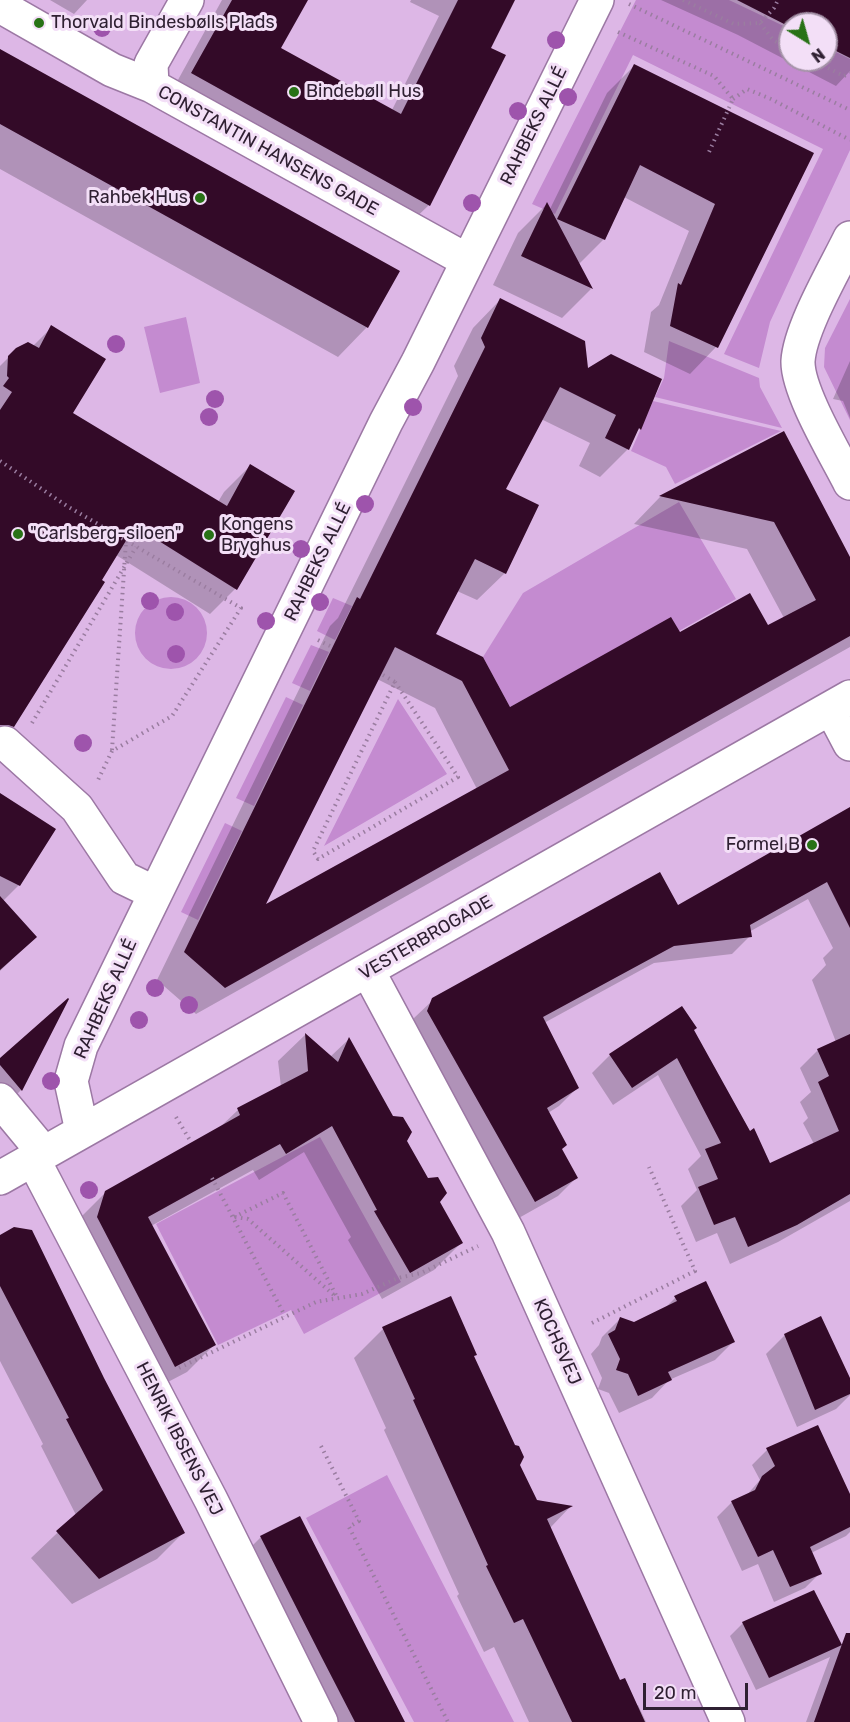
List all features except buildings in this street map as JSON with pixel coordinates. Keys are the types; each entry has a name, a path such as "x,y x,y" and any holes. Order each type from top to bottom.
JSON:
{"street":[{"name":"CONSTANTIN HANSENS GADE","path":"187,0 151,64 152,86 468,261"},
{"path":"0,6 112,70 152,86"},
{"name":"RAHBEKS ALLÉ","path":"82,1131 71,1081 81,1046 386,422 592,9"},
{"path":"850,238 803,336 798,362 803,390 850,483"},
{"path":"841,703 850,744"},
{"name":"VESTERBROGADE","path":"0,1178 841,703"},
{"path":"9,747 77,808 124,878 155,893"},
{"name":"KOCHSVEJ","path":"368,971 508,1232 728,1722"},
{"name":"HENRIK IBSENS VEJ","path":"0,1100 38,1156 321,1722"}],"path":[{"path":"621,0 850,110"},
{"path":"683,0 734,24 760,23 778,0"},
{"path":"592,9 714,76 733,99"},
{"path":"760,23 773,40 778,43"},
{"path":"836,72 844,76 850,74"},
{"path":"709,152 733,99 747,89 850,140"},
{"path":"0,461 68,506 241,608 171,716 112,751"},
{"path":"81,815 112,751 126,541"},
{"path":"9,747 138,548"},
{"path":"383,675 395,682 458,777 318,859 313,850 395,682"},
{"path":"592,1323 695,1271 649,1167"},
{"path":"212,1178 285,1316"},
{"path":"234,1217 283,1193 338,1299"},
{"path":"234,1217 248,1219 338,1299"},
{"path":"150,1382 316,1302 362,1294 398,1278 421,1273 508,1232"},
{"path":"321,1446 359,1521 349,1527 448,1722"}],"shaded area":[{"path":"636,0 729,0 778,23 778,72 838,72 838,53 850,59 850,150 770,322 759,368 724,354 823,149 633,55 555,214 532,204"},
{"path":"850,299 850,420 824,367 825,348"},
{"path":"186,317 200,383 160,393 144,327"},
{"path":"669,341 759,378 760,387 782,428 655,397 664,378"},
{"path":"653,401 781,431 675,484 666,467 631,451"},
{"path":"679,502 736,599 679,631 671,618 510,707 483,657 523,593"},
{"path":"171,597 191,603 201,613 207,633 201,653 191,663 171,669 151,663 141,653 135,633 141,613 151,603"},
{"path":"333,598 352,606 335,640 317,631"},
{"path":"311,645 329,652 310,691 292,683"},
{"path":"286,697 303,705 254,806 236,798"},
{"path":"398,699 447,774 324,846"},
{"path":"225,823 242,831 198,920 181,912"},
{"path":"320,1137 401,1282 304,1334 291,1310 218,1345 156,1224"},
{"path":"387,1475 514,1722 414,1722 306,1518"}],"place":[{"name":"Thorvald Bindesbølls Plads","path":"39,23"},
{"name":"Bindebøll Hus","path":"294,92"},
{"name":"Rahbek Hus","path":"200,198"},
{"name":"\"Carlsberg-siloen\"","path":"18,534"},
{"name":"Kongens Bryghus","path":"209,535"},
{"name":"Formel B","path":"812,845"}]}
